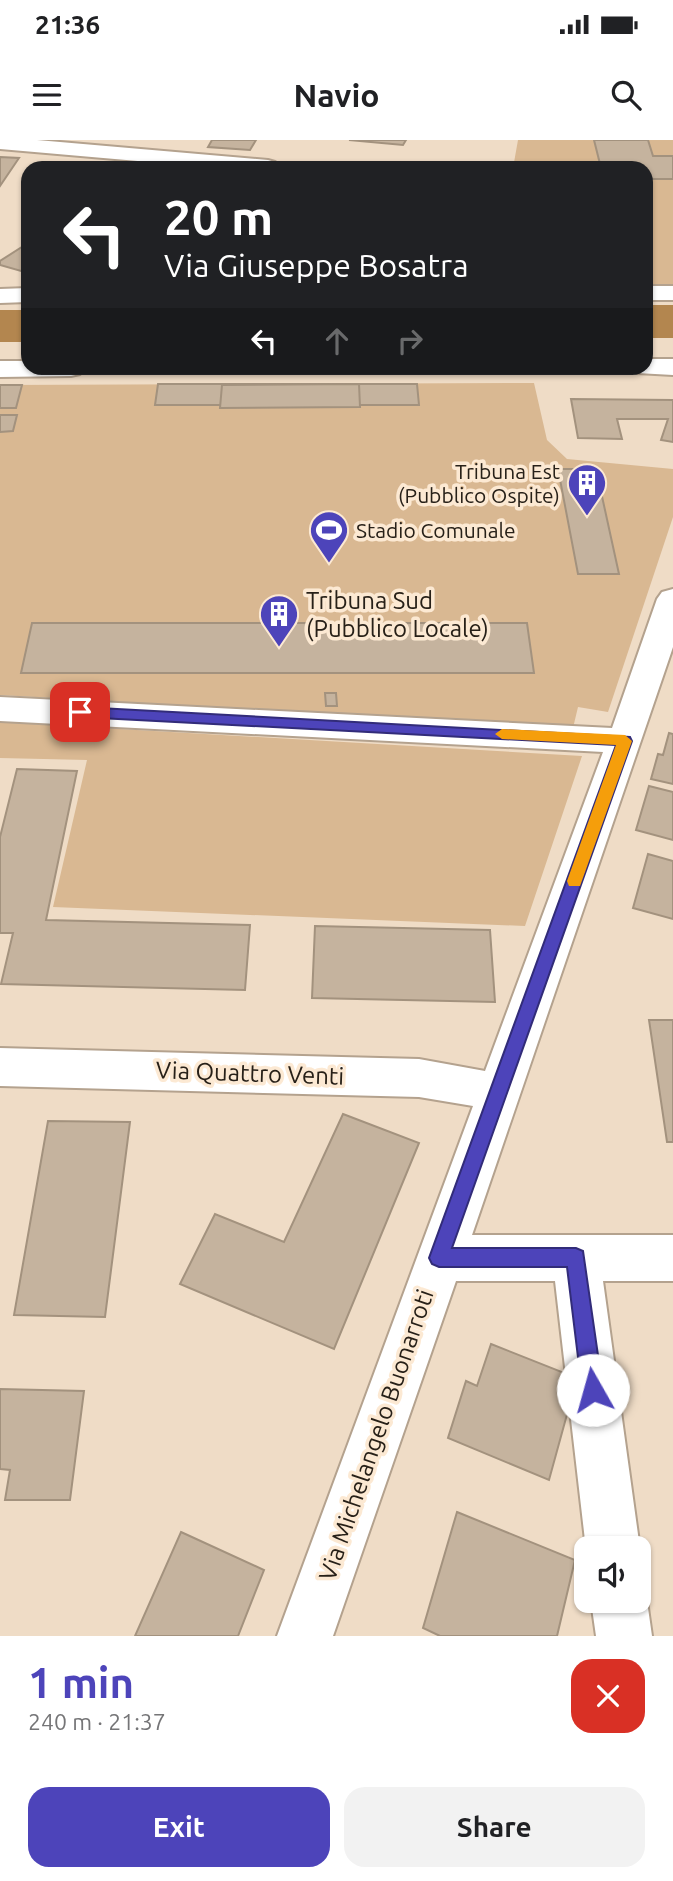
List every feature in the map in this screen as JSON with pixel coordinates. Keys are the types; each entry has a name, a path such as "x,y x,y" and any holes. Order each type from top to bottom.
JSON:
{"street":[{"path":"0,143 271,161"},
{"path":"653,293 673,293"},
{"path":"0,296 21,295"},
{"path":"653,367 673,367"},
{"path":"0,369 21,369"},
{"name":"Via Michelangelo Buonarroti","path":"305,1636 625,741 659,683 673,598"},
{"path":"0,709 625,741"},
{"name":"Via Quattro Venti","path":"0,1067 419,1078 470,1086 498,1094"},
{"path":"439,1258 673,1258"},
{"path":"576,1258 611,1536"},
{"path":"621,1613 624,1636"}],"shaded area":[{"path":"518,140 673,140 673,284 653,284 653,161 514,161"},
{"path":"653,305 673,305 673,338 653,338"},
{"path":"0,310 21,310 21,342 0,342"},
{"name":"Stadio Comunale","path":"534,383 547,440 567,459 673,469 673,517 608,712 578,707 573,728 0,695 0,385"},
{"path":"0,722 582,756 525,926 53,907 87,760 0,758"}],"building":[{"path":"212,140 256,140 250,150 208,147"},
{"path":"349,140 406,140 403,145"},
{"path":"594,140 648,140 653,156 673,156 673,179 653,179 653,161 599,161"},
{"path":"0,157 19,158 0,186"},
{"path":"21,248 21,271 0,265 0,261"},
{"path":"158,384 417,384 419,405 155,405"},
{"path":"359,384 360,407 220,408 222,385"},
{"path":"0,385 22,385 16,408 0,408"},
{"path":"571,399 673,400 673,442 661,440 668,419 617,419 622,439 578,438"},
{"path":"0,415 17,415 13,431 0,432"},
{"name":"Tribuna Est (Pubblico Ospite)","path":"558,469 596,469 619,574 578,574"},
{"name":"Tribuna Sud (Pubblico Locale)","path":"32,623 527,623 534,673 21,673"},
{"path":"325,693 336,693 337,706 326,706"},
{"path":"669,733 673,734 673,784 651,779 658,754 663,755"},
{"path":"17,769 77,771 46,920 250,925 245,990 1,984 13,933 0,933 0,837"},
{"path":"649,786 673,792 673,840 636,830"},
{"path":"648,854 673,861 673,919 633,908"},
{"path":"315,926 490,930 495,1002 312,998"},
{"path":"649,1020 673,1020 673,1142 667,1142"},
{"path":"343,1114 419,1143 334,1349 180,1284 215,1214 284,1242"},
{"path":"48,1121 130,1122 105,1317 14,1315"},
{"path":"491,1344 577,1378 549,1480 448,1438 466,1381 477,1386"},
{"path":"0,1389 84,1391 70,1500 5,1500 10,1470 0,1469"},
{"path":"457,1512 574,1560 557,1636 440,1636 423,1628"},
{"path":"181,1532 264,1570 238,1636 135,1636"}],"slow traffic":[{"path":"502,734 625,741 574,881"}],"place":[{"name":"Tribuna Est (Pubblico Ospite)","path":"587,517"},
{"name":"Stadio Comunale","path":"329,564"},
{"name":"Tribuna Sud (Pubblico Locale)","path":"279,648"}],"route":[{"path":"80,712 625,741 439,1258 576,1258 593,1390"}]}
